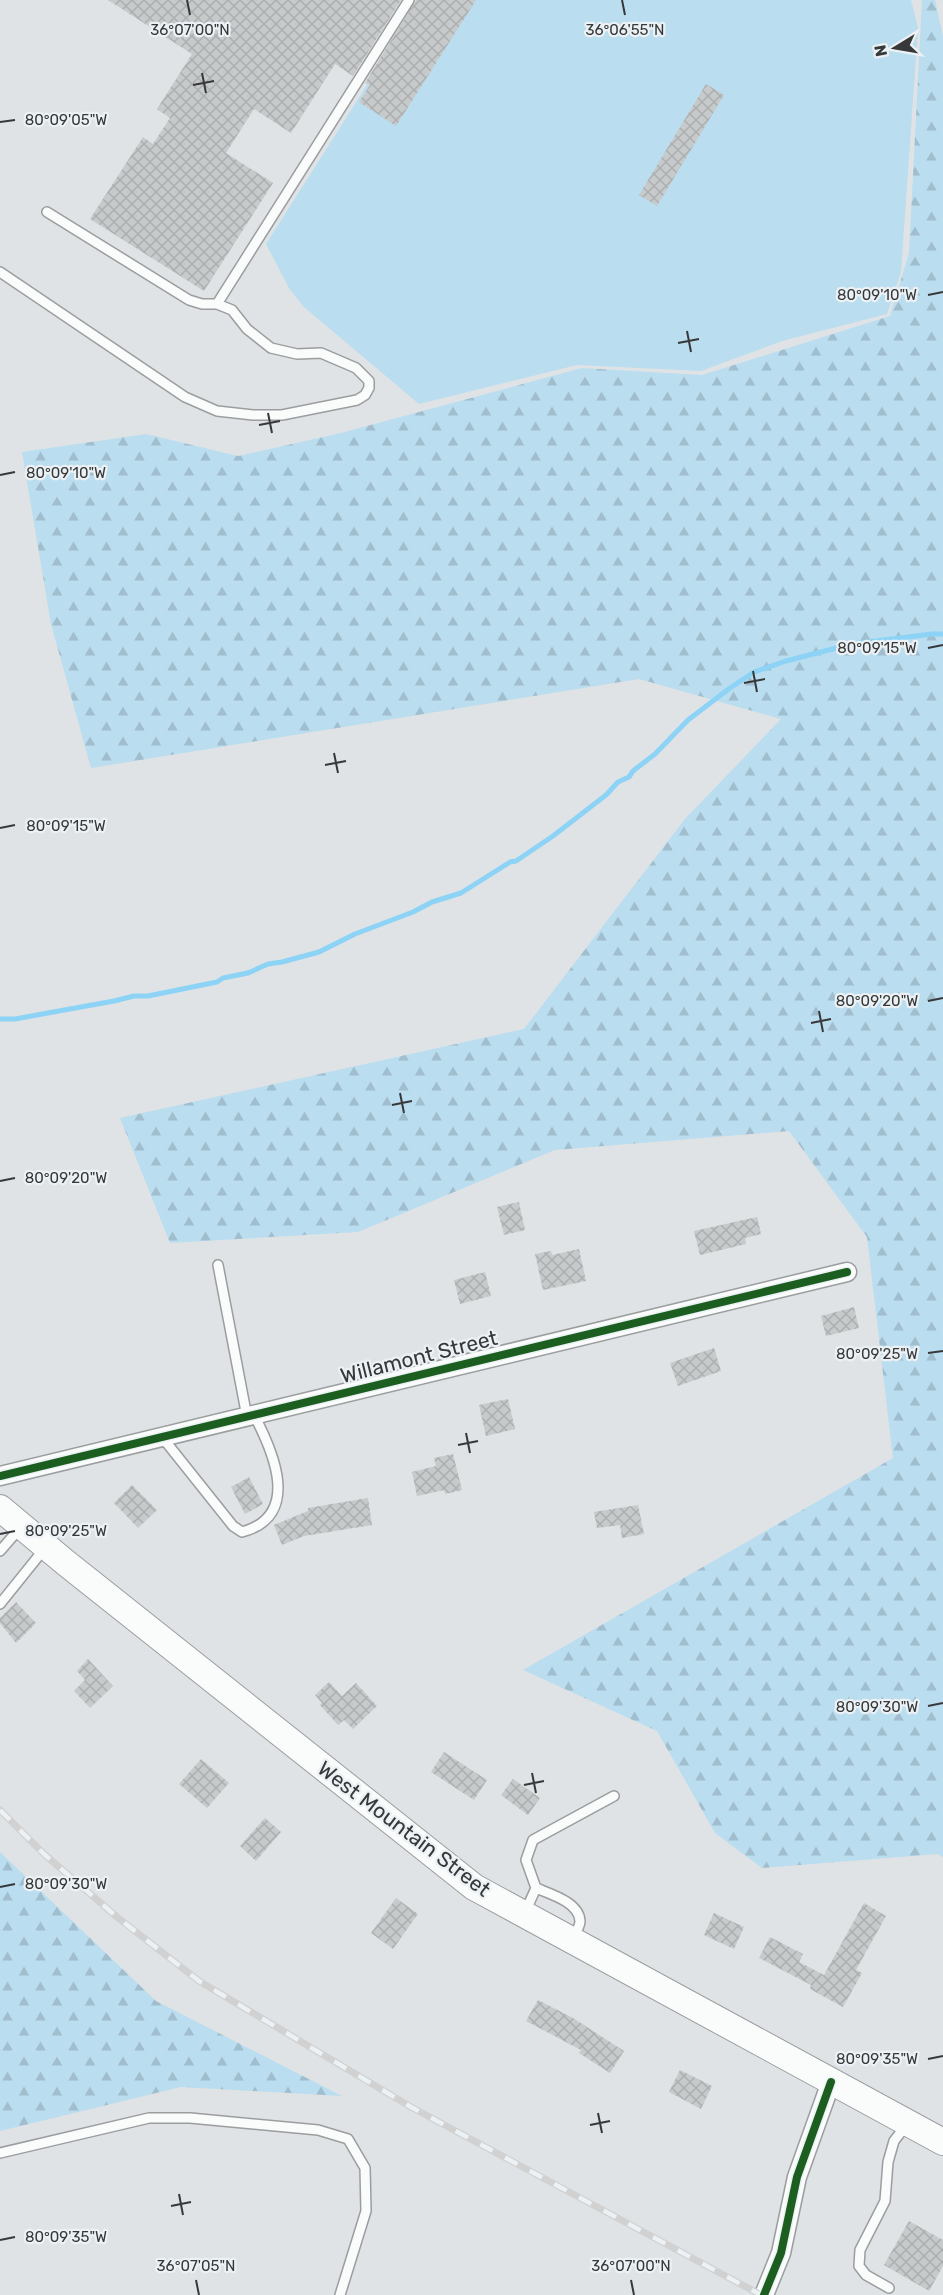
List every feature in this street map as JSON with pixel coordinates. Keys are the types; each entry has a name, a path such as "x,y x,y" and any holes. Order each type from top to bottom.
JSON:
{"main road":[{"name":"West Mountain Street","path":"0,1508 474,1887 943,2142"}],"street":[{"name":"Willamont Street","path":"0,1476 847,1272"},
{"path":"764,2295 781,2253 797,2177 831,2082"}],"lane":[{"path":"217,304 409,0"},
{"path":"0,272 185,397 217,411 253,416 282,415 347,404 365,395 369,388 369,381 356,368 321,353 297,354 271,348 248,329 232,310 217,304 202,304 189,300 46,212"},
{"path":"162,1437 232,1526 242,1532 260,1525 270,1514 277,1502 279,1489 271,1451 250,1416 218,1265"},
{"path":"1,1548 22,1526"},
{"path":"0,1605 46,1546"},
{"path":"524,1914 536,1888 526,1860 532,1840 614,1796"},
{"path":"536,1888 568,1903 578,1913 580,1923 572,1941"},
{"path":"0,2153 149,2118 190,2118 318,2130 348,2139 365,2168 366,2211 340,2295"},
{"path":"890,2288 866,2275 859,2266 860,2250 885,2202 888,2162 894,2141 908,2122"}],"green space":[{"path":"421,0 911,0 918,28 901,272 887,314 782,341 701,371 577,365 419,404 304,307 290,290 266,244"},
{"path":"922,0 935,0 943,36 943,1857 938,1854 762,1868 715,1833 657,1731 523,1670 893,1458 867,1237 789,1131 555,1150 358,1232 170,1243 120,1118 524,1029 685,819 781,719 639,679 91,768 51,624 22,452 146,434 238,456 341,433 582,368 702,375 890,316 909,253"},
{"path":"0,1852 156,2001 342,2096 181,2087 0,2131"}],"building":[{"path":"108,0 401,0 353,76 335,64 291,133 254,109 226,153 273,183 204,291 90,219 143,137 153,144 170,118 157,109 192,54"},
{"path":"416,0 476,0 396,126 359,102 370,85 365,83"},
{"path":"706,84 724,95 657,206 639,195"},
{"path":"519,1202 525,1230 504,1235 497,1207"},
{"path":"757,1217 761,1234 745,1238 746,1244 700,1255 694,1231"},
{"path":"579,1249 586,1281 543,1290 535,1254 551,1251 552,1255"},
{"path":"485,1272 491,1296 460,1304 454,1280"},
{"path":"854,1307 859,1328 826,1336 821,1316"},
{"path":"714,1348 721,1371 678,1386 670,1363"},
{"path":"508,1399 515,1429 486,1436 479,1405"},
{"path":"453,1454 462,1490 445,1494 444,1490 417,1496 412,1472 436,1466 434,1458"},
{"path":"249,1477 263,1504 245,1514 231,1487"},
{"path":"132,1485 157,1510 138,1528 114,1503"},
{"path":"368,1498 372,1525 304,1536 282,1545 274,1525 308,1511 308,1508"},
{"path":"638,1505 644,1534 622,1538 620,1525 597,1528 594,1512"},
{"path":"16,1602 36,1623 16,1643 0,1623 0,1618"},
{"path":"88,1659 113,1686 90,1708 74,1691 85,1680 77,1671"},
{"path":"329,1682 342,1696 356,1683 377,1706 353,1729 344,1720 338,1725 320,1705 322,1703 315,1695"},
{"path":"444,1752 487,1780 474,1800 431,1772"},
{"path":"201,1759 229,1783 207,1808 179,1784"},
{"path":"513,1779 540,1798 528,1815 501,1795"},
{"path":"265,1818 281,1832 256,1861 240,1846"},
{"path":"396,1898 418,1914 393,1949 371,1933"},
{"path":"864,1903 886,1916 856,1970 862,1973 843,2007 810,1989 811,1985 759,1958 770,1937 803,1954 799,1962 824,1975"},
{"path":"714,1913 744,1927 734,1949 704,1935"},
{"path":"538,2000 573,2018 624,2051 610,2073 579,2053 581,2050 526,2021"},
{"path":"680,2070 712,2086 701,2109 669,2092"},
{"path":"909,2221 943,2240 943,2266 929,2291 884,2265"}],"waterway":[{"path":"0,1019 15,1019 217,982 223,978 248,973 268,964 319,952 355,934 413,912 432,902 461,893 510,862 516,861 606,795 618,782 629,777 688,720 754,672 852,644 943,634"}],"railway":[{"path":"0,1810 44,1854 117,1917 199,1981 411,2107 761,2295"}],"cycle path":[{"path":"0,1476 847,1272"},
{"path":"764,2295 781,2253 797,2177 831,2082"}]}
